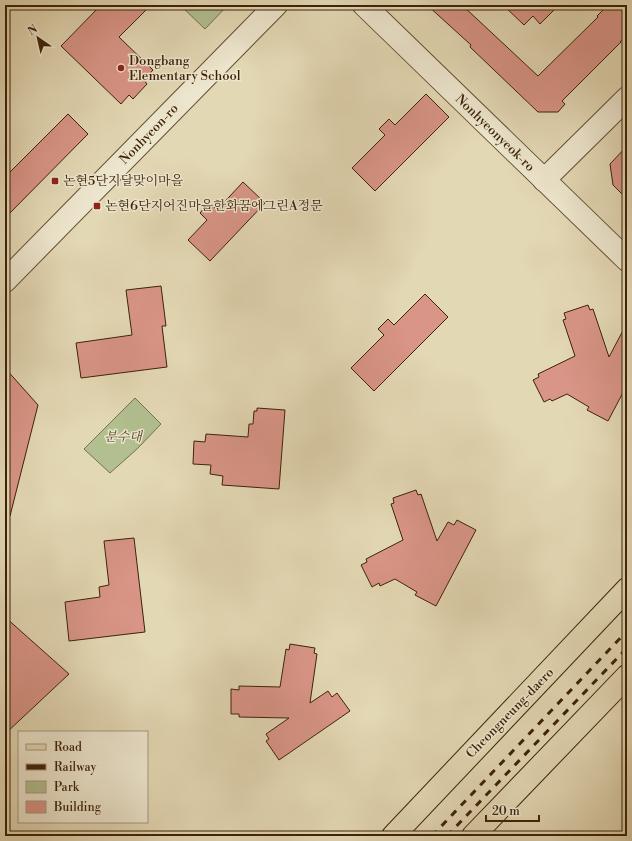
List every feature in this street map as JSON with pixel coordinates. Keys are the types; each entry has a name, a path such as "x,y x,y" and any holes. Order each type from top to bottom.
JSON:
{"main road":[{"name":"Cheongneung-daero","path":"393,836 627,589"},
{"path":"473,836 627,676"}],"street":[{"name":"Nonhyeon-ro","path":"5,281 276,5"},
{"name":"Nonhyeonyeok-ro","path":"364,5 627,260"},
{"path":"544,180 627,98"}],"green space":[{"path":"180,5 228,5 205,29"},
{"name":"분수대","path":"135,398 161,424 137,449 110,473 84,449"}],"building":[{"path":"101,5 151,5 119,37 153,70 144,80 147,84 133,99 129,95 121,104 61,46"},
{"path":"427,5 462,5 538,76 598,17 597,16 608,5 627,5 627,35 562,101 565,104 558,112 538,112 470,47 471,45"},
{"path":"503,5 559,5 540,24 533,16 524,25"},
{"path":"426,94 449,117 375,191 352,168 385,135 379,129 389,119 395,125"},
{"path":"68,114 88,134 5,218 5,177"},
{"path":"627,146 627,199 613,185 610,164"},
{"path":"243,182 265,203 210,261 188,240 207,220 200,213 209,202 217,210"},
{"path":"161,286 166,326 162,326 167,367 81,378 76,343 132,335 126,290"},
{"path":"425,294 448,317 374,391 351,368 384,335 378,329 388,319 394,325"},
{"path":"588,305 590,310 593,309 609,357 627,323 627,385 608,421 587,410 589,407 567,394 552,401 550,399 544,402 533,380 539,377 538,374 575,356 563,320 566,319 564,313"},
{"path":"5,368 38,405 10,516 5,516"},
{"path":"257,408 285,410 279,489 222,485 223,476 210,474 211,465 193,464 194,441 205,442 206,434 248,437 249,424 253,424 254,411 257,411"},
{"path":"416,490 418,495 421,494 437,541 448,522 454,525 457,520 476,530 436,606 415,595 417,592 395,579 380,586 379,583 372,587 361,565 367,562 366,559 403,540 391,504 394,503 393,498"},
{"path":"134,538 145,632 69,641 65,602 100,597 99,587 109,585 104,541"},
{"path":"5,617 69,674 5,734"},
{"path":"290,644 315,648 314,653 317,654 310,703 328,691 332,697 337,693 350,711 279,760 266,741 269,739 266,734 289,718 239,717 239,714 231,714 231,689 239,690 239,686 280,687 286,649 289,650"}],"railway":[{"path":"432,836 627,631"},
{"path":"447,836 627,648"}],"place":[{"name":"Dongbang Elementary School","path":"121,68"},
{"name":"논현5단지달맞이마을","path":"55,181"},
{"name":"논현6단지어진마을한화꿈에그린A정문","path":"97,206"}]}
